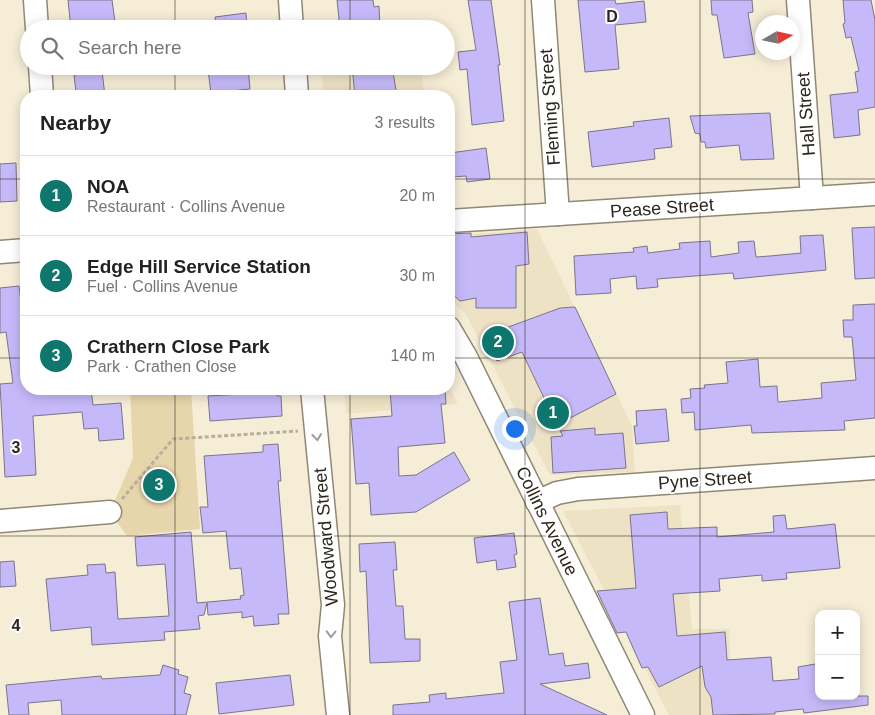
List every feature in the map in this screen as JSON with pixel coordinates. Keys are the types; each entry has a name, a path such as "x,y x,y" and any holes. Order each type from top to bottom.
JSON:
{"street":[{"path":"35,0 36,20"},
{"path":"290,0 291,20"},
{"name":"Fleming Street","path":"543,0 558,214"},
{"name":"Hall Street","path":"798,0 812,198"},
{"path":"41,75 42,90"},
{"path":"296,75 297,90"},
{"name":"Pease Street","path":"455,221 875,194"},
{"path":"0,252 20,250"},
{"name":"Collins Avenue","path":"455,338 643,715"},
{"name":"Woodward Street","path":"313,395 333,605 330,636 338,715"},
{"name":"Pyne Street","path":"537,502 557,493 578,489 875,468"},
{"path":"0,521 110,512"}],"path":[{"path":"110,512 173,439 316,429"}],"shaded area":[{"path":"422,75 424,90 323,90 322,76"},
{"path":"537,229 632,426 635,472 550,475 465,313 455,305 455,236"},
{"path":"130,395 191,395 200,529 127,536 110,512 133,458"},
{"path":"344,395 453,395 458,404 346,414"},
{"path":"680,505 692,629 729,629 733,715 669,715 563,511"}],"building":[{"path":"68,0 112,0 115,20 70,20"},
{"path":"337,0 373,0 374,7 379,6 380,20 339,20"},
{"path":"468,0 491,0 500,65 498,65 504,121 472,125 467,69 460,70 458,52 476,50"},
{"path":"578,0 615,0 616,4 644,1 646,22 615,25 619,69 585,72"},
{"path":"711,0 752,0 753,12 748,13 755,54 724,58 717,15 712,15"},
{"path":"843,0 871,0 875,20 875,107 858,110 860,135 834,138 830,95 858,92 855,72 859,71 851,37 846,38 843,24 845,23"},
{"path":"246,13 246,20 216,20 215,17"},
{"path":"74,75 102,75 104,90 76,90"},
{"path":"209,75 249,75 250,89 211,90"},
{"path":"353,75 394,75 396,90 354,90"},
{"path":"770,113 774,159 741,160 739,145 706,148 705,142 701,142 700,134 695,133 690,116"},
{"path":"669,118 672,147 654,149 655,159 592,167 588,132 634,126 633,122"},
{"path":"486,148 490,179 467,182 466,176 455,177 455,152"},
{"path":"16,163 17,201 0,202 0,164"},
{"path":"875,227 875,278 855,279 852,228"},
{"path":"527,232 529,264 516,266 516,308 476,308 476,298 460,301 455,296 455,234 471,233 471,237"},
{"path":"823,235 826,270 734,279 733,273 657,279 658,287 637,289 636,276 610,279 611,293 576,295 574,256 634,252 633,248 647,246 648,253 680,249 679,243 710,241 711,257 739,253 738,242 754,241 756,257 770,256 801,253 800,236"},
{"path":"19,286 20,395 92,395 93,405 121,403 124,439 99,441 98,428 84,429 82,412 33,416 36,475 5,477 0,384 13,383 6,332 0,333 0,288"},
{"path":"875,304 875,418 844,421 845,430 752,433 751,425 695,430 694,412 682,413 681,399 691,398 690,389 705,388 704,385 728,383 726,362 758,359 760,387 777,386 778,402 822,398 821,383 856,380 852,337 844,337 843,320 853,320 853,305"},
{"path":"575,307 616,394 557,425 522,352 497,361 484,336 560,308"},
{"path":"390,395 445,395 446,404 441,404 445,443 398,447 399,476 416,475 454,452 470,480 416,512 371,515 369,483 356,484 351,419 392,416"},
{"path":"208,396 281,396 282,416 210,421"},
{"path":"666,409 669,441 636,444 634,426 637,426 636,411"},
{"path":"595,428 595,435 623,433 626,468 553,473 551,437 563,436 560,431"},
{"path":"278,444 281,481 278,481 289,614 278,614 279,624 254,626 253,616 242,618 242,612 208,615 207,603 204,615 198,616 200,629 164,632 165,640 92,645 91,627 51,631 46,579 88,575 87,565 105,564 106,573 115,572 118,619 169,616 165,564 137,566 135,537 191,532 197,603 241,599 240,596 244,595 241,568 230,569 226,531 203,533 200,507 208,507 204,456 263,452 263,445"},
{"path":"667,512 668,529 717,527 717,537 774,532 773,516 785,515 787,529 835,524 840,568 786,573 787,579 762,581 762,575 719,579 720,591 673,594 677,636 725,632 727,660 771,657 773,681 799,679 798,667 815,664 815,700 860,700 860,696 868,696 868,705 804,713 803,709 775,712 775,714 713,715 711,697 705,687 702,666 659,687 648,667 642,668 626,632 617,633 597,591 636,588 630,515"},
{"path":"514,533 517,554 514,555 516,567 497,570 496,560 477,563 474,538"},
{"path":"395,542 397,570 393,570 396,606 403,606 405,639 420,639 420,661 370,663 366,571 360,572 359,544"},
{"path":"14,561 16,586 0,587 0,562"},
{"path":"540,598 549,655 563,653 565,666 588,663 590,678 540,684 607,715 393,715 393,705 430,702 429,695 446,693 446,699 504,693 500,662 517,660 509,602"},
{"path":"163,665 179,670 178,674 188,677 184,693 191,695 186,715 62,715 61,700 28,703 29,715 9,715 6,685 101,676 102,679 160,675"},
{"path":"290,675 294,705 219,714 216,683"}],"place":[{"name":"Edge Hill Service Station","path":"498,342"},
{"name":"NOA","path":"553,413"},
{"name":"Crathern Close Park","path":"159,485"}]}
